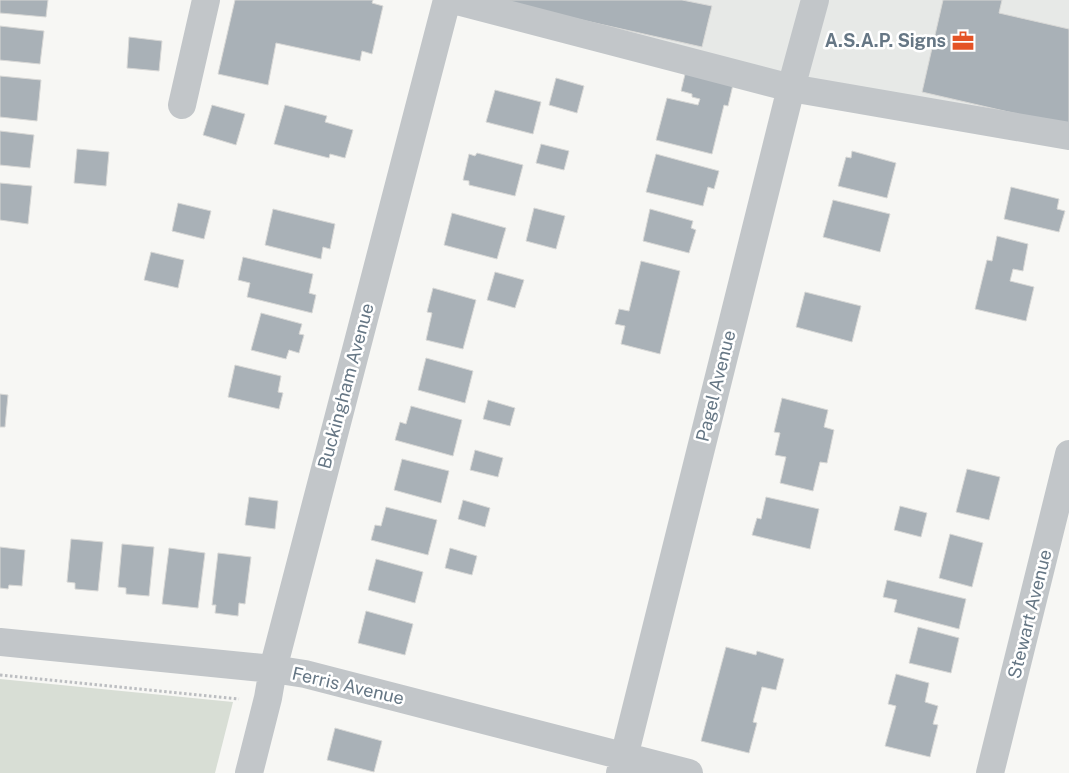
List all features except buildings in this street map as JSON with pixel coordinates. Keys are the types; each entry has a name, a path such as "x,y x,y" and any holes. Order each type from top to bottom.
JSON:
{"street":[{"path":"182,105 206,0"},
{"name":"Buckingham Avenue","path":"248,773 446,0"},
{"path":"452,0 791,88 1069,136"},
{"name":"Pagel Avenue","path":"622,765 791,88 815,0"},
{"name":"Stewart Avenue","path":"990,773 1069,454"},
{"name":"Ferris Avenue","path":"0,642 305,674 622,765 689,773"}],"path":[{"path":"0,674 248,700"}],"shaded area":[{"path":"453,0 1069,0 1069,136"},
{"path":"0,679 233,702 215,773 0,773"}],"place":[{"name":"A.S.A.P. Signs","path":"963,41"}]}
